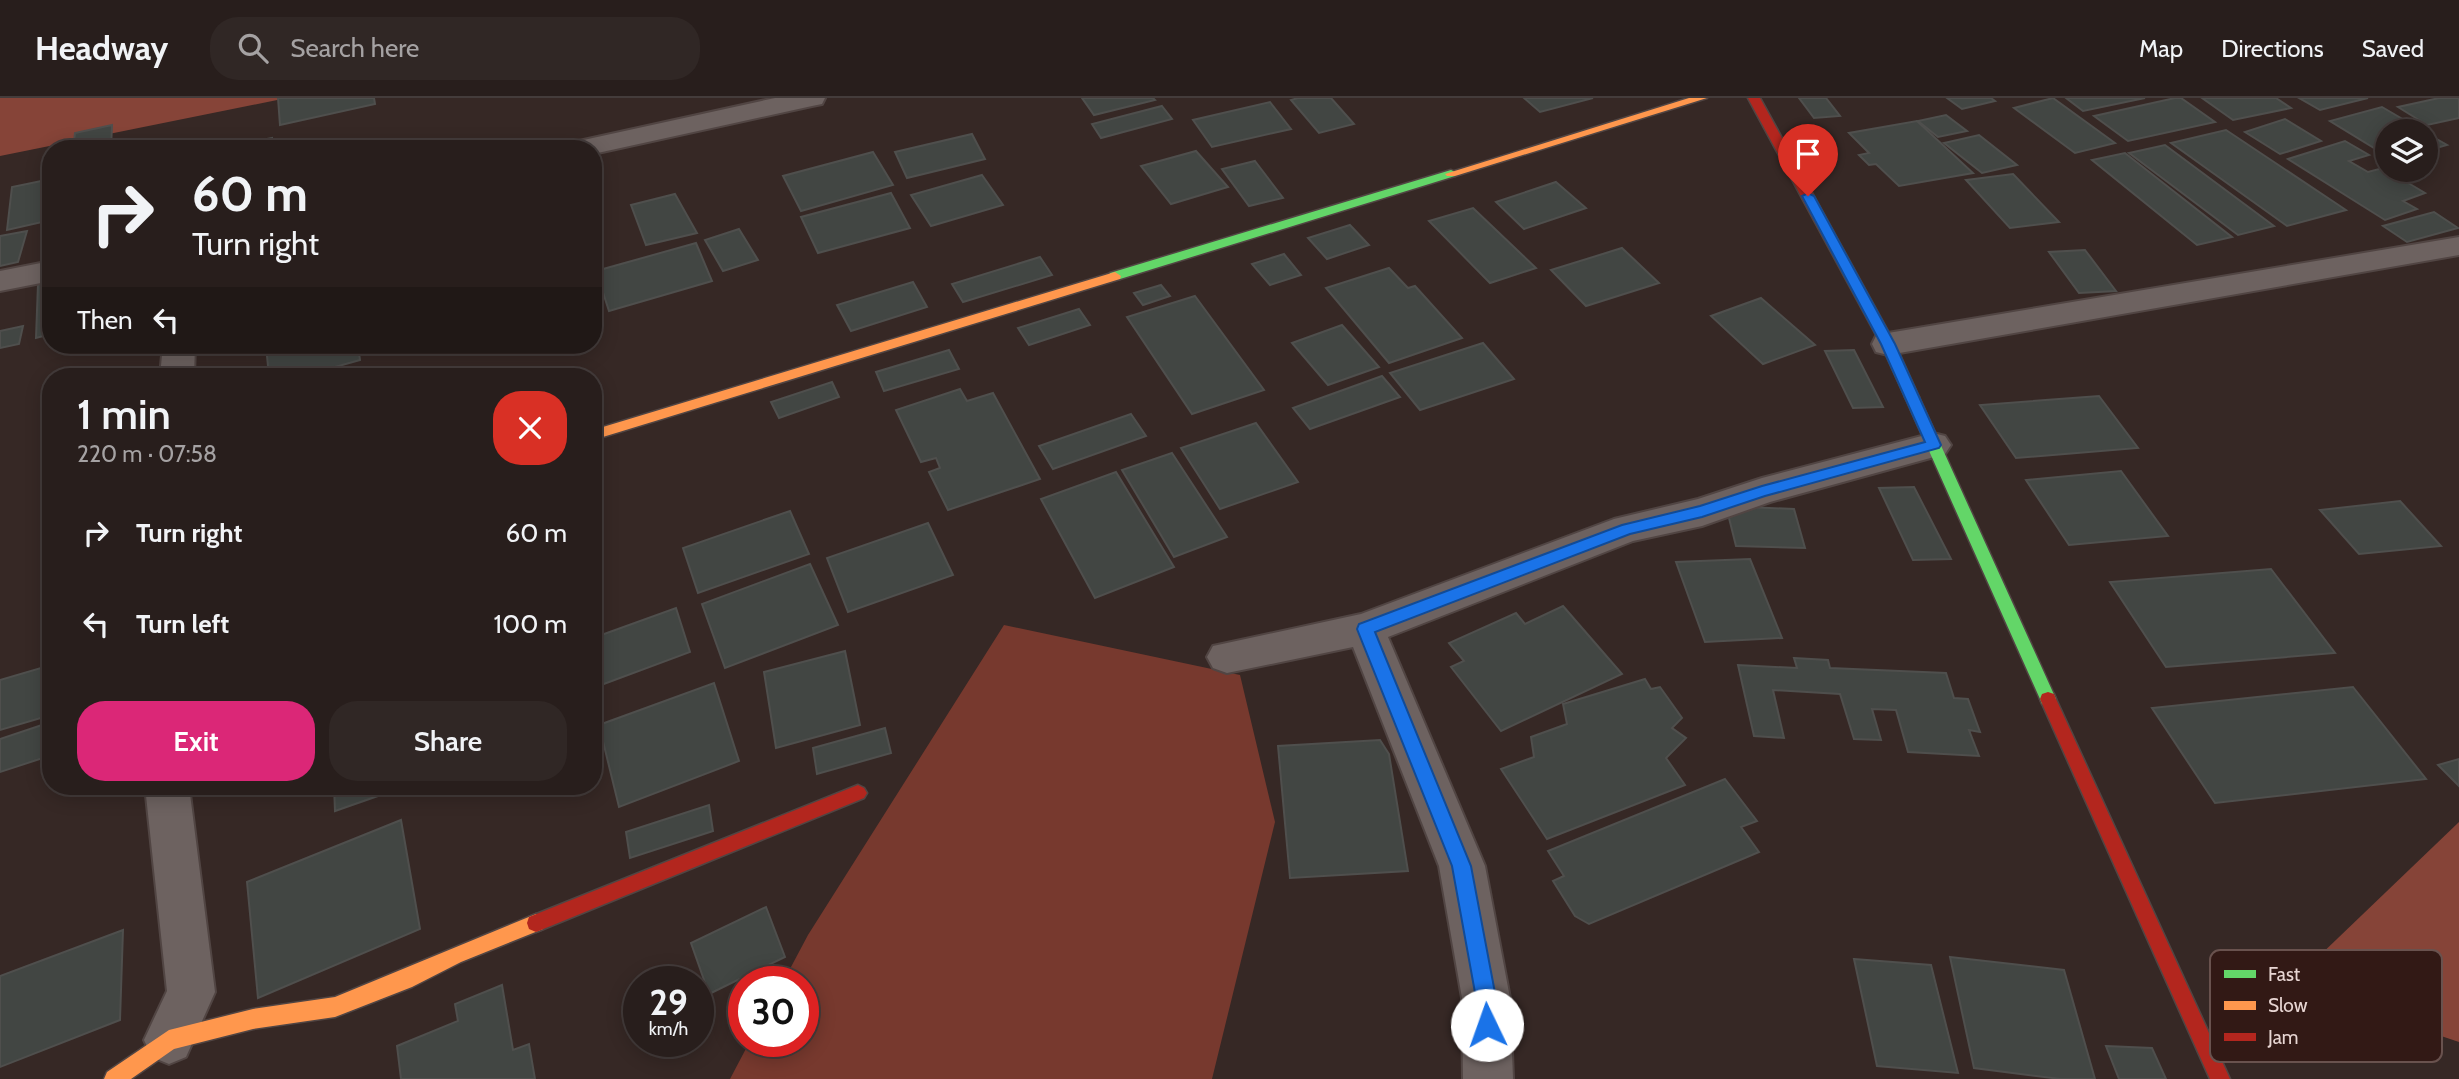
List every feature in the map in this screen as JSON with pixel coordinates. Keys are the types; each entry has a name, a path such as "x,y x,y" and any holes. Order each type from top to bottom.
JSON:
{"street":[{"path":"602,144 812,98"},
{"path":"602,432 1701,98"},
{"path":"1754,98 1888,344 2210,1057"},
{"path":"1888,344 2459,246"},
{"path":"0,281 42,273"},
{"path":"1227,657 1365,629 1627,529 1702,512 1762,491 1933,445"},
{"path":"1365,629 1462,866 1486,998 1488,1079"},
{"path":"114,1079 169,1040 253,1019 335,1007 405,980 454,956 858,793"},
{"path":"168,795 191,992 169,1040"},
{"path":"2212,1062 2220,1079"}],"shaded area":[{"path":"0,98 287,98 79,140 42,140 42,148 0,156"},
{"path":"1004,625 1240,675 1275,822 1212,1079 730,1079 742,1057 819,1057 819,966 792,966 808,935"},
{"path":"2459,822 2459,1042 2442,1036 2442,950 2326,950"}],"building":[{"path":"278,98 374,98 375,104 280,125"},
{"path":"1082,98 1153,98 1155,100 1094,115"},
{"path":"1331,98 1354,124 1319,133 1291,100"},
{"path":"1524,98 1593,98 1540,112"},
{"path":"1799,98 1826,98 1840,116 1814,118"},
{"path":"1947,98 1991,98 1995,101 1962,109"},
{"path":"2053,98 2115,143 2075,153 2014,108"},
{"path":"2066,98 2145,98 2083,111"},
{"path":"2181,98 2215,122 2128,141 2094,116"},
{"path":"2202,98 2276,98 2291,108 2233,120"},
{"path":"2299,98 2368,98 2320,110"},
{"path":"2439,98 2459,98 2459,118 2438,123 2438,119 2417,119 2398,107"},
{"path":"1270,102 1291,129 1212,147 1193,120"},
{"path":"1162,106 1172,119 1101,138 1092,124"},
{"path":"2382,107 2402,119 2375,119 2375,149 2330,121"},
{"path":"1946,115 1967,131 1938,137 1918,121"},
{"path":"2285,119 2321,141 2280,154 2245,132"},
{"path":"1917,121 1973,173 1899,186 1876,164 1869,165 1859,155 1869,153 1849,133"},
{"path":"112,125 111,140 74,140 75,133"},
{"path":"2226,130 2346,210 2287,226 2171,143"},
{"path":"972,134 985,159 907,178 895,152"},
{"path":"1979,135 2017,165 1982,173 1944,143"},
{"path":"2438,140 2447,145 2438,148"},
{"path":"2345,141 2369,155 2349,161 2368,172 2375,170 2375,182 2407,182 2425,193 2403,201 2417,209 2385,220 2288,159"},
{"path":"2165,145 2274,226 2238,235 2129,153"},
{"path":"1196,151 1228,187 1171,204 1141,166"},
{"path":"873,152 893,185 801,211 783,176"},
{"path":"2125,153 2232,237 2197,245 2092,160"},
{"path":"1255,161 1283,198 1249,206 1222,169"},
{"path":"2013,174 2059,222 2010,228 1966,180"},
{"path":"982,175 1003,205 931,226 911,195"},
{"path":"42,181 42,222 7,230 12,187"},
{"path":"1556,182 1586,208 1524,229 1496,202"},
{"path":"891,193 910,228 818,253 801,217"},
{"path":"675,194 697,233 646,245 631,205"},
{"path":"1473,208 1536,268 1490,283 1429,221"},
{"path":"2434,212 2458,228 2407,242 2383,226"},
{"path":"1350,225 1369,245 1327,259 1308,238"},
{"path":"739,229 758,260 723,271 705,240"},
{"path":"27,231 18,262 0,266 0,236"},
{"path":"696,243 712,281 609,311 602,289 602,269"},
{"path":"1622,248 1659,283 1586,306 1551,270"},
{"path":"2085,250 2116,291 2079,293 2049,252"},
{"path":"1284,254 1301,275 1270,285 1252,264"},
{"path":"1040,257 1052,275 963,302 952,284"},
{"path":"1389,268 1408,288 1415,286 1462,338 1389,363 1326,288"},
{"path":"913,282 927,307 851,331 837,305"},
{"path":"42,283 42,336 36,338 38,284"},
{"path":"1161,285 1170,296 1143,305 1134,293"},
{"path":"1195,296 1264,390 1192,414 1127,317"},
{"path":"1761,298 1815,345 1763,364 1711,316"},
{"path":"1079,309 1090,325 1029,345 1018,328"},
{"path":"1342,325 1379,367 1328,385 1292,343"},
{"path":"23,326 19,344 0,348 0,331"},
{"path":"1483,343 1514,379 1420,410 1390,373"},
{"path":"949,350 959,369 884,391 876,372"},
{"path":"1854,350 1883,407 1853,408 1825,351"},
{"path":"267,354 359,354 360,360 332,368 268,368"},
{"path":"1382,376 1400,397 1310,429 1293,408"},
{"path":"832,382 839,397 779,418 771,402"},
{"path":"960,389 967,401 993,393 1040,479 948,510 929,472 940,468 936,458 921,462 896,410"},
{"path":"2099,396 2138,448 2016,458 1980,405"},
{"path":"1131,414 1146,436 1053,469 1039,446"},
{"path":"1256,423 1298,482 1220,509 1181,448"},
{"path":"1172,453 1227,537 1174,557 1122,470"},
{"path":"2121,471 2168,536 2069,545 2026,480"},
{"path":"1116,472 1174,567 1095,598 1041,499"},
{"path":"1914,487 1951,559 1913,560 1879,488"},
{"path":"2400,501 2441,546 2359,554 2320,510"},
{"path":"1726,506 1794,509 1805,548 1736,546"},
{"path":"790,511 809,554 698,593 683,548"},
{"path":"928,523 953,575 848,612 827,558"},
{"path":"1750,559 1782,638 1705,642 1676,562"},
{"path":"810,564 838,625 725,668 702,604"},
{"path":"2271,569 2335,653 2166,667 2110,582"},
{"path":"1563,606 1622,674 1501,731 1451,667 1464,661 1449,643 1516,613 1525,624"},
{"path":"676,608 690,652 602,685 602,635"},
{"path":"845,651 860,725 776,748 764,672"},
{"path":"1794,658 1828,660 1830,668 1946,673 1954,698 1968,699 1980,732 1969,730 1979,756 1908,752 1896,710 1872,709 1881,740 1854,739 1840,694 1773,690 1784,738 1754,736 1738,665 1797,668"},
{"path":"42,668 42,718 0,730 0,680"},
{"path":"1645,679 1651,689 1660,687 1682,718 1672,728 1686,738 1666,758 1685,785 1547,839 1501,769 1534,757 1531,737 1567,724 1563,704"},
{"path":"714,683 739,761 619,807 602,737 602,724"},
{"path":"2353,687 2426,779 2215,803 2152,708"},
{"path":"42,725 42,758 0,772 0,739"},
{"path":"885,728 891,753 817,774 813,748"},
{"path":"1380,740 1389,754 1408,871 1290,878 1278,746"},
{"path":"2459,759 2459,786 2438,765"},
{"path":"1725,779 1757,821 1741,827 1759,852 1589,924 1575,916 1553,881 1564,876 1548,851"},
{"path":"334,795 381,795 335,811"},
{"path":"709,805 713,831 630,858 626,832"},
{"path":"401,820 420,929 258,998 247,882"},
{"path":"766,907 785,957 767,966 728,966 728,985 714,992 714,966 699,966 691,943"},
{"path":"123,930 120,1020 0,1067 0,976"},
{"path":"1950,957 2064,970 2095,1079 2060,1079 1974,1068"},
{"path":"1854,959 1931,965 1958,1073 1877,1066"},
{"path":"502,985 513,1050 529,1044 535,1079 401,1079 397,1046 458,1021 455,1004"},
{"path":"2106,1046 2152,1048 2166,1079 2119,1079"}],"traffic: fast":[{"path":"1115,276 1451,174"},
{"path":"1912,397 2048,699"}],"traffic: slow":[{"path":"1451,174 1701,98"},
{"path":"602,432 1115,276"},
{"path":"114,1079 169,1040 253,1019 335,1007 536,923"}],"traffic: jam":[{"path":"1754,98 1888,344 1912,397"},
{"path":"2048,699 2210,1057"},
{"path":"536,923 858,793"},
{"path":"2212,1062 2220,1079"}],"route":[{"path":"1487,1025 1486,998 1462,866 1365,629 1627,529 1702,512 1762,491 1933,445 1888,344 1808,196"}]}
